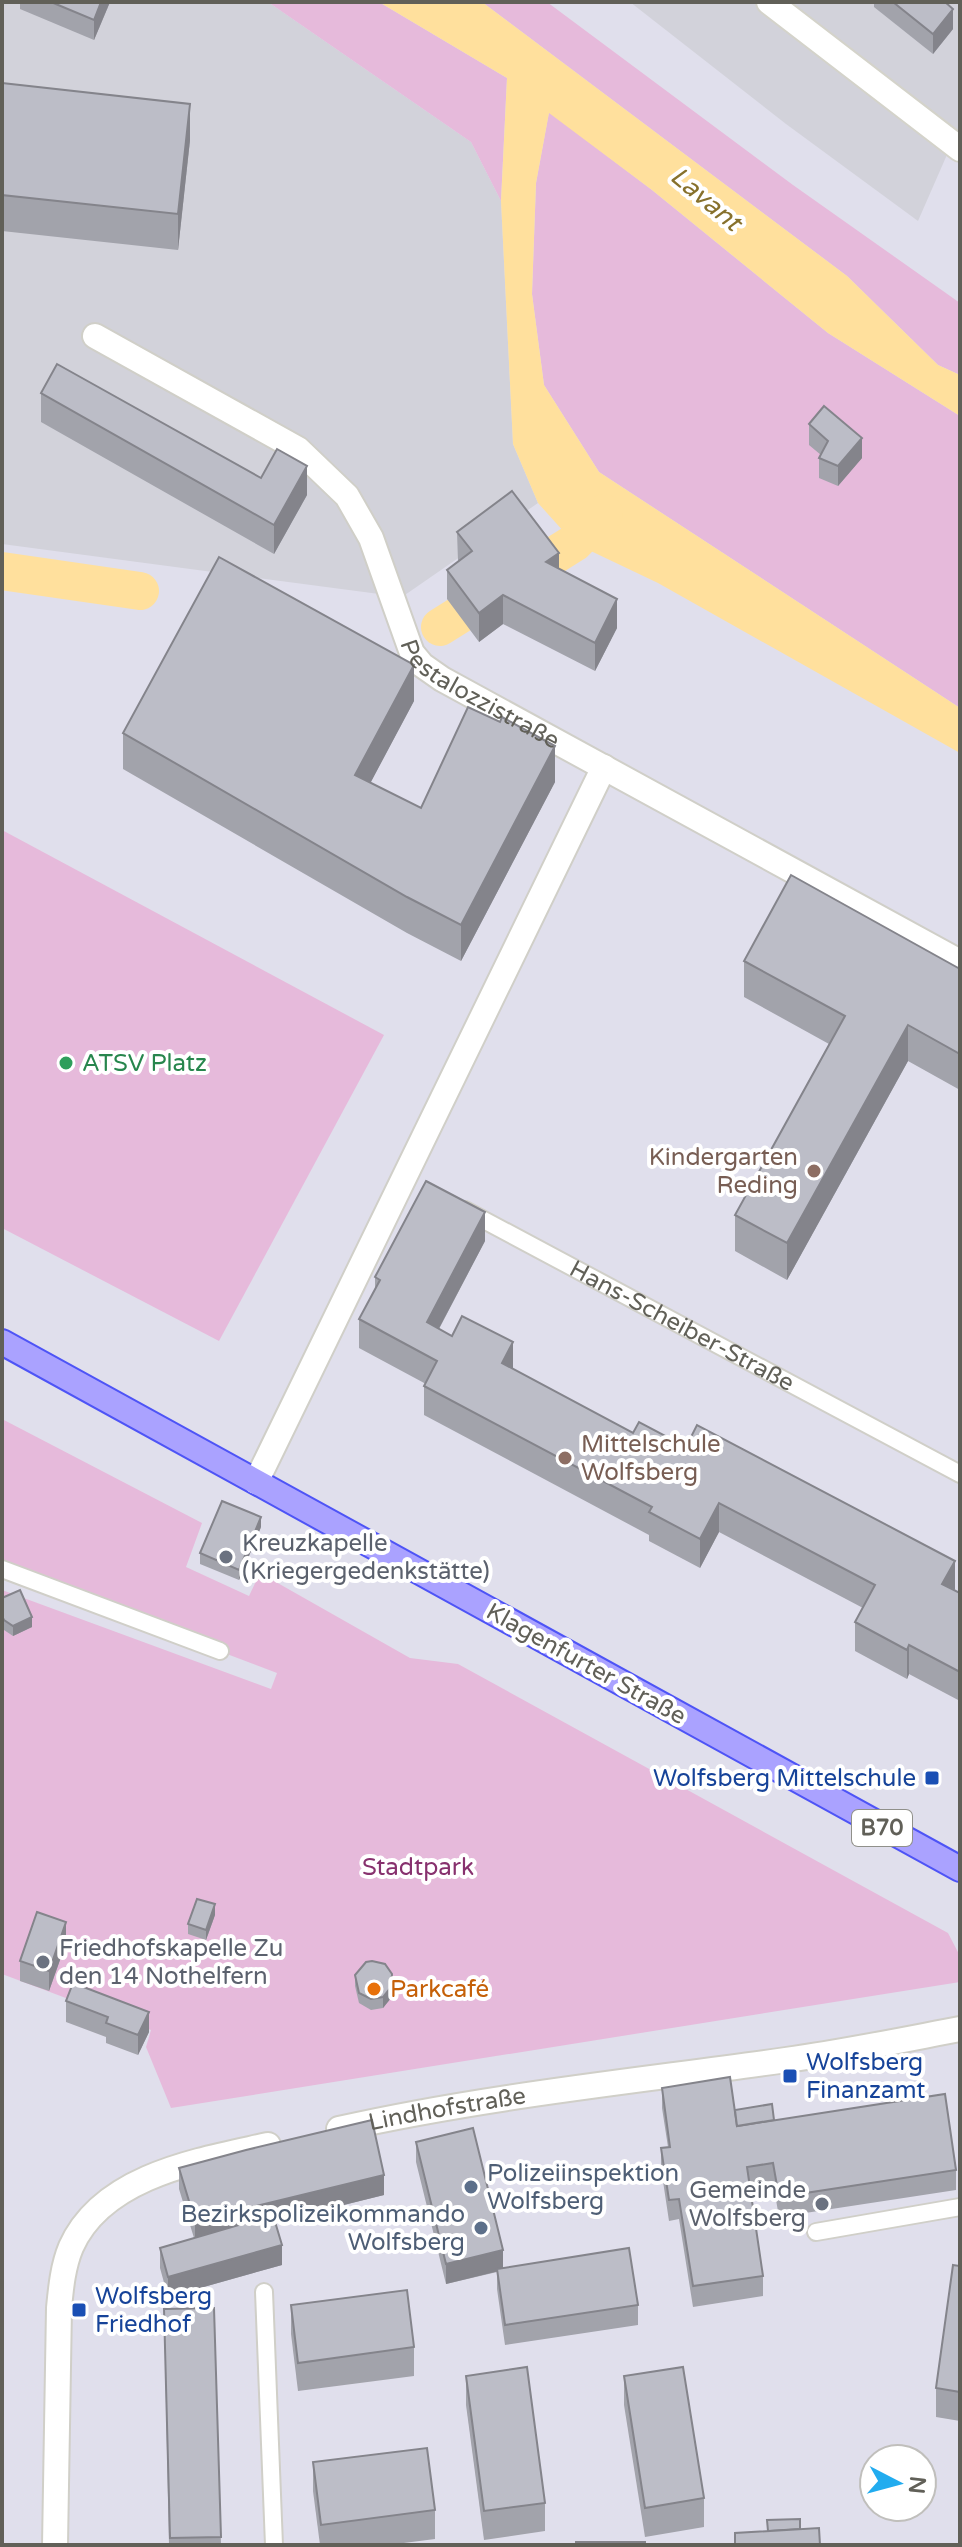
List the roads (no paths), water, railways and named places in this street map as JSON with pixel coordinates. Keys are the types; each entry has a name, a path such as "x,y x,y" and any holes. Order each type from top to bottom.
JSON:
{"main road":[{"name":"Klagenfurter Straße","path":"2,1342 960,1869"}],"street":[{"path":"769,2 960,149"},
{"name":"Pestalozzistraße","path":"95,336 298,449 347,496 371,538 412,653 422,665 442,679 960,962"},
{"path":"256,1482 411,1181 604,767"},
{"name":"Lindhofstraße","path":"55,2545 62,2274 72,2245 87,2223 135,2184 181,2165 400,2115 831,2053 960,2029"}],"lane":[{"name":"Hans-Scheiber-Straße","path":"446,1200 960,1474"},
{"path":"2,1569 220,1651"},
{"path":"816,2232 960,2207"},
{"path":"264,2292 274,2545"}],"water":[{"name":"Lavant","path":"379,2 482,2 847,276 938,365 960,375 960,416 828,333 652,190 549,113 536,183 532,294 544,385 599,472 960,708 960,753 658,583 574,543 538,503 513,444 501,201 507,78"}],"waterway":[{"path":"440,627 574,543 604,513"},
{"path":"2,571 140,591"}],"place":[{"name":"ATSV Platz","path":"66,1063"},
{"name":"Kindergarten Reding","path":"814,1171"},
{"name":"Mittelschule Wolfsberg","path":"565,1458"},
{"name":"Kreuzkapelle (Kriegergedenkstätte)","path":"226,1557"},
{"name":"Wolfsberg Mittelschule","path":"932,1778"},
{"name":"Friedhofskapelle Zu den 14 Nothelfern","path":"43,1962"},
{"name":"Parkcafé","path":"374,1989"},
{"name":"Wolfsberg Finanzamt","path":"790,2076"},
{"name":"Polizeiinspektion Wolfsberg","path":"471,2187"},
{"name":"Gemeinde Wolfsberg","path":"822,2204"},
{"name":"Bezirkspolizeikommando Wolfsberg","path":"481,2228"},
{"name":"Wolfsberg Friedhof","path":"79,2310"}],"park label":[{"name":"Stadtpark","path":"418,1867"}]}
